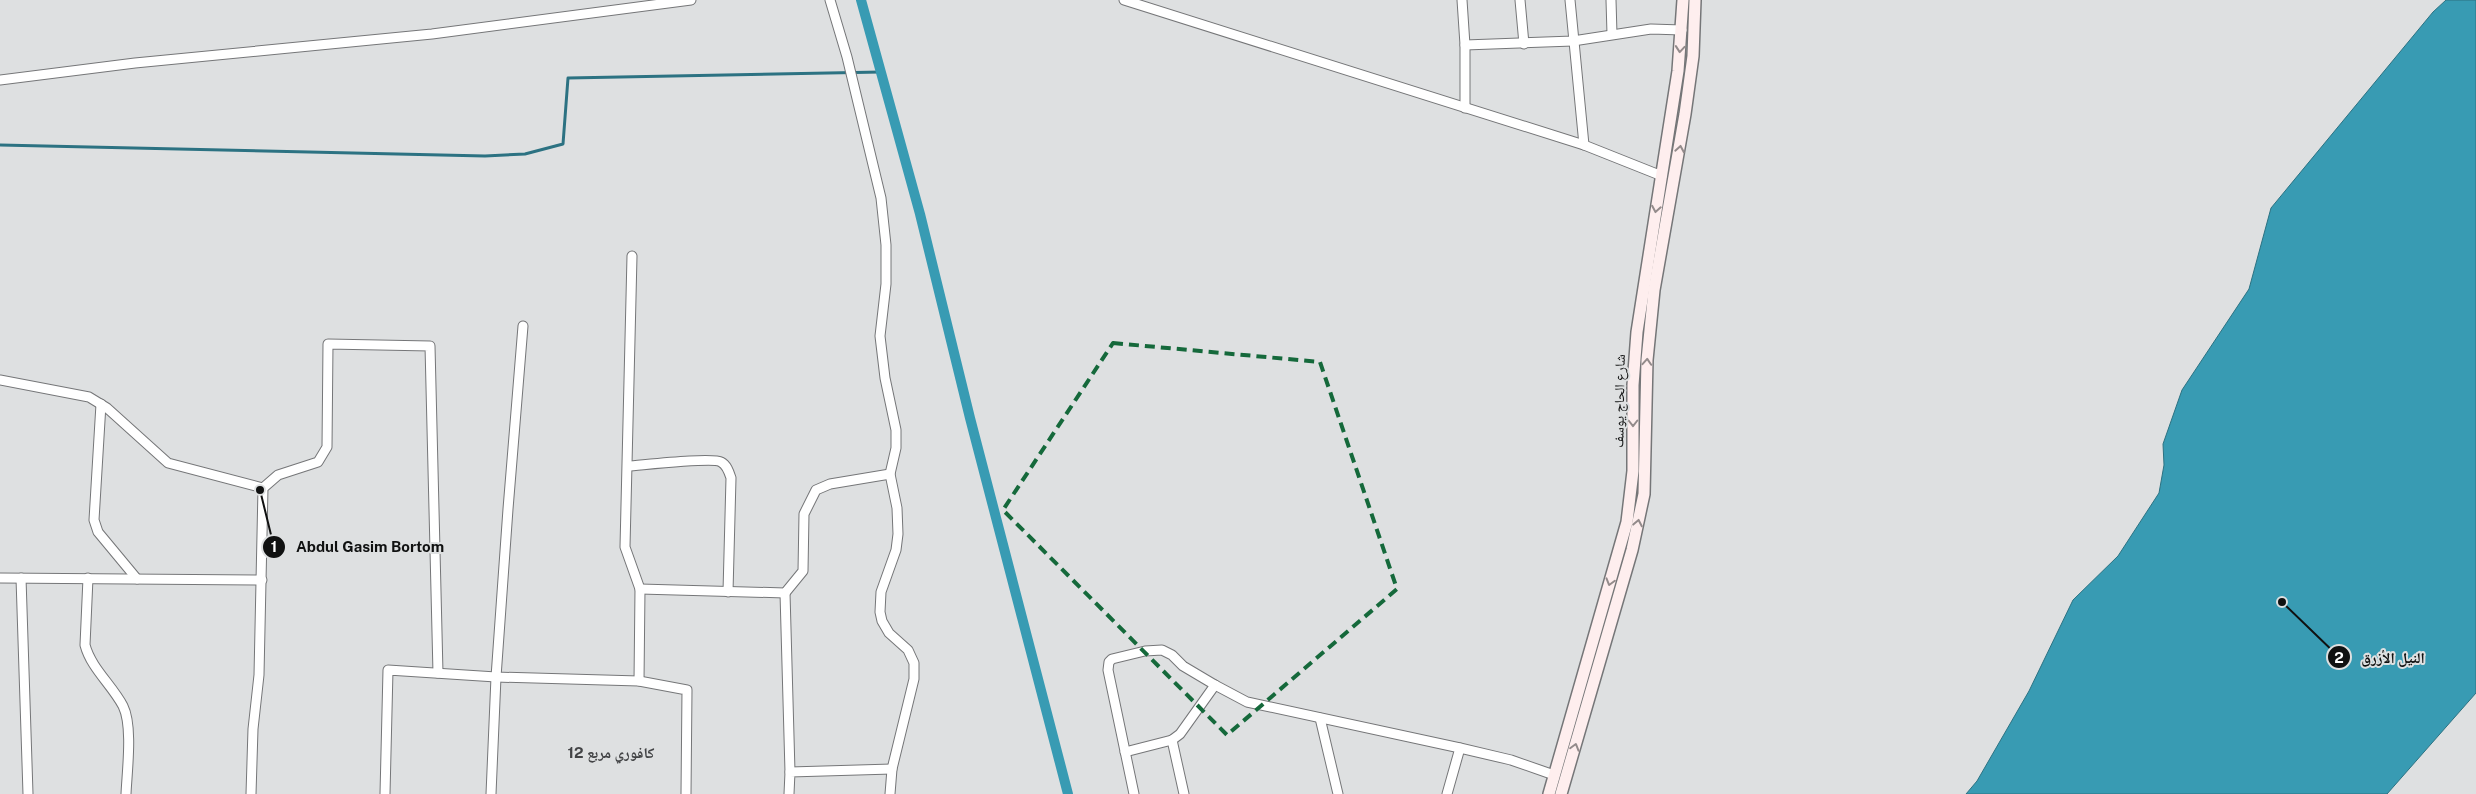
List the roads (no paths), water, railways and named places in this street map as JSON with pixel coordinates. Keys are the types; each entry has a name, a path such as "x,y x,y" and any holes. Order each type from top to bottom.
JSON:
{"main road":[{"name":"شارع الحاج يوسف","path":"1549,794 1627,522 1633,470 1633,384 1637,332 1677,79 1683,0"},
{"name":"شارع الحاج يوسف","path":"1561,794 1632,550 1644,494 1646,360 1656,281 1686,114 1695,0"}],"street":[{"path":"0,80 135,63 432,34 691,0"},
{"path":"830,0 856,91 881,198 884,224 886,284 880,336 885,378 896,430 896,448 890,474 897,508 898,534 896,550 881,592 880,612 882,621 889,633 908,650 914,663 914,679 892,769 890,794"},
{"path":"1124,0 1584,145 1662,176"},
{"path":"1462,0 1465,45 1464,108"},
{"path":"1520,0 1524,44"},
{"path":"1570,0 1584,145"},
{"path":"1611,0 1612,34"},
{"path":"1465,45 1573,41 1650,29 1682,30"},
{"path":"632,256 625,547 640,589 639,681"},
{"path":"491,794 496,677 523,326"},
{"path":"251,794 253,729 259,675 263,488 278,475 318,462 327,448 328,344 430,346 438,673"},
{"path":"0,380 89,398 101,404 168,462 263,488"},
{"path":"101,404 94,520 98,532 137,579"},
{"path":"628,466 705,459 720,461 727,467 731,478 728,592"},
{"path":"789,794 785,593 803,571 804,514 816,490 830,484 890,474"},
{"path":"0,578 262,580"},
{"path":"22,578 28,794"},
{"path":"88,578 84,644 88,655 123,707 127,719 126,794"},
{"path":"640,589 785,593"},
{"path":"1134,794 1109,682 1109,662 1112,659 1145,651 1162,650 1172,655 1183,666 1214,685 1247,702 1511,760 1554,775"},
{"path":"385,794 388,670 496,677 639,681 687,690 686,794"},
{"path":"1125,752 1172,740 1180,734 1214,685"},
{"path":"1320,718 1338,794"},
{"path":"1172,740 1184,794"},
{"path":"1447,794 1460,748"},
{"path":"790,772 892,769"}],"water":[{"path":"2446,0 2476,0 2476,693 2387,794 1966,794 1977,781 2029,691 2073,600 2118,556 2159,493 2164,465 2163,444 2182,390 2249,289 2271,208 2433,12"}],"waterway":[{"path":"861,0 920,214 970,418 1068,794"},
{"path":"0,145 485,156 525,154 563,144 568,78 881,72"}],"place":[{"name":"Abdul Gasim Bortom","path":"260,490"},
{"name":"النيل الأزرق","path":"2282,602"}],"district":[{"name":"كافوري مربع 12","path":"611,752"}]}
